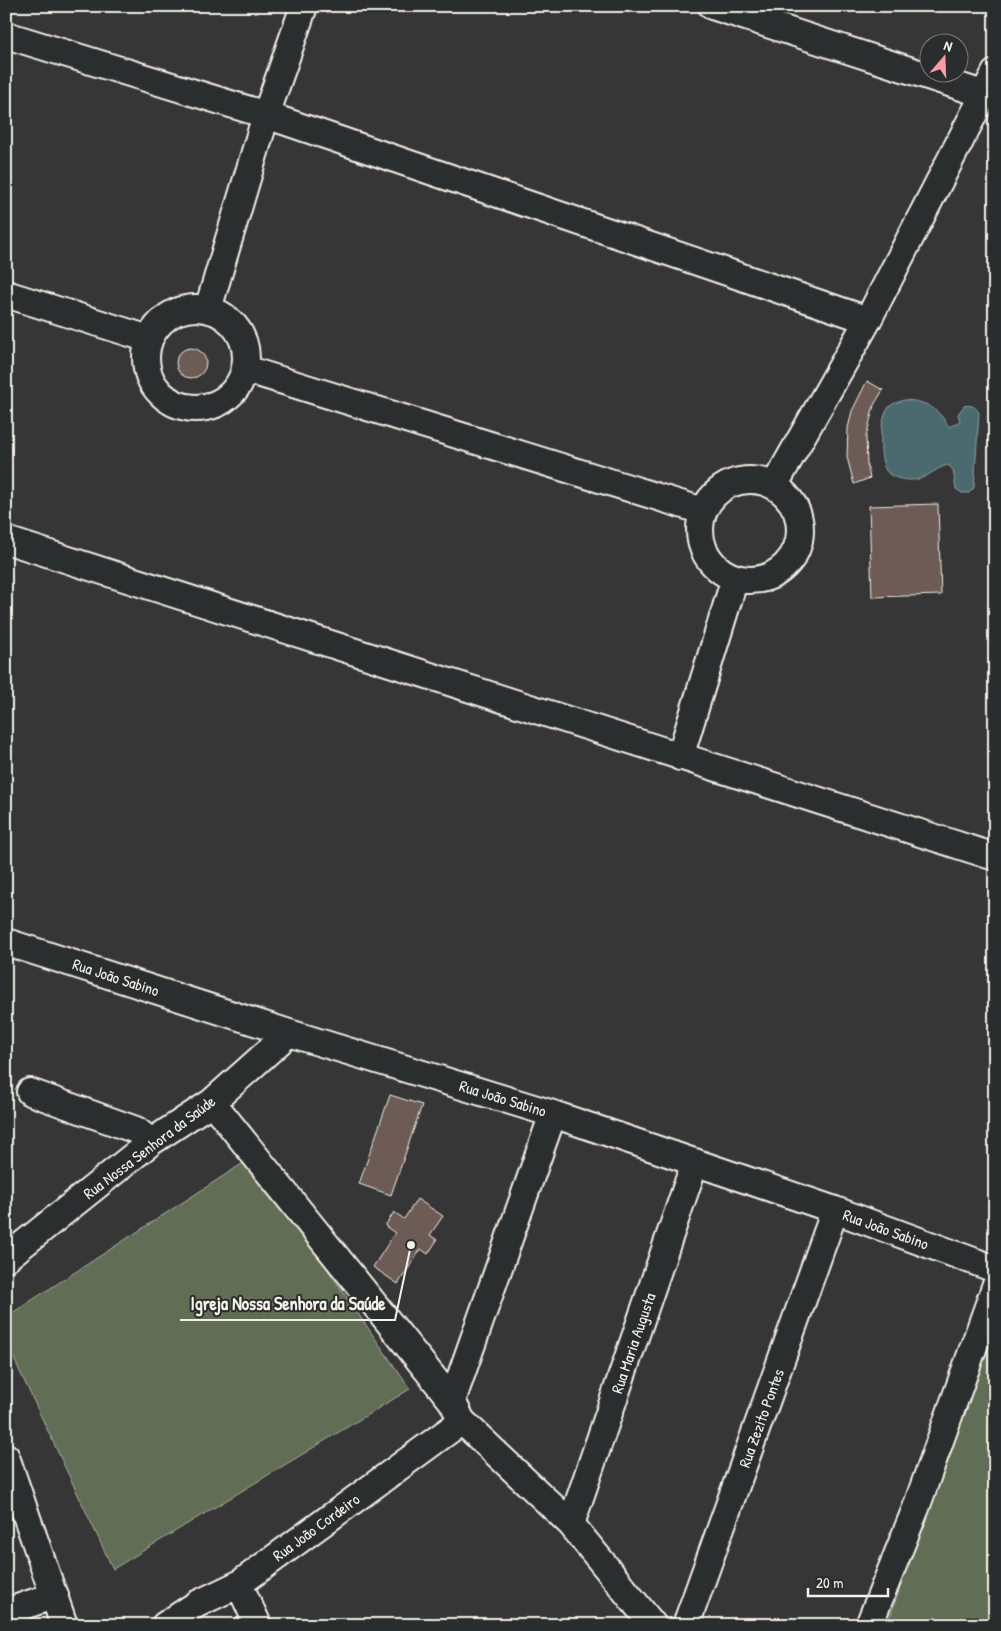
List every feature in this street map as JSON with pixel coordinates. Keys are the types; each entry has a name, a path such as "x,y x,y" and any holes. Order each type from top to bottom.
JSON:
{"street":[{"path":"208,309 266,115 304,6"},
{"path":"712,6 989,84 868,320 774,486"},
{"path":"6,35 266,115 868,320"},
{"path":"6,294 148,339"},
{"path":"195,308 208,309 220,314 238,331 246,356 245,369 240,382 221,402 208,407 194,409 168,400 158,391 150,380 145,353 148,339 154,328 172,313 195,308"},
{"path":"245,369 703,512"},
{"path":"738,481 762,481 774,486 793,504 799,516 801,528 800,542 795,554 776,574 749,581 723,573 704,552 700,525 703,512 717,492 738,481"},
{"path":"6,540 995,857"},
{"path":"680,756 735,578"},
{"name":"Rua João Sabino","path":"6,942 289,1033 553,1114 835,1210 995,1269"},
{"name":"Rua Nossa Senhora da Saúde","path":"6,1258 151,1142 212,1102 289,1033"},
{"path":"30,1092 136,1130 151,1142"},
{"path":"212,1102 457,1411 571,1524 653,1625"},
{"path":"457,1411 553,1114"},
{"name":"Rua Maria Augusta","path":"571,1524 695,1162"},
{"name":"Rua Zezito Pontes","path":"686,1625 835,1210"},
{"path":"869,1625 916,1508 995,1287"},
{"name":"Rua João Cordeiro","path":"165,1625 197,1604 239,1584 457,1411"},
{"path":"6,1457 64,1625"},
{"path":"239,1584 258,1625"},
{"path":"6,1612 55,1595"}],"green space":[{"path":"251,1158 410,1389 113,1569 6,1342 6,1317"},
{"path":"995,1316 995,1625 887,1625"}],"water":[{"path":"904,400 919,402 936,410 949,427 960,421 958,414 964,406 971,406 978,411 974,488 969,493 962,493 956,489 953,470 948,465 916,480 898,478 888,473 882,459 882,429 886,412 890,406"}],"building":[{"path":"191,348 197,349 205,357 205,369 197,377 191,378 185,377 177,369 176,363 177,357 185,349"},
{"path":"867,381 883,390 874,405 866,437 867,465 870,478 854,484 847,457 848,428 852,411"},
{"path":"938,504 941,595 872,597 869,506"},
{"path":"390,1095 422,1105 391,1195 359,1184"},
{"path":"417,1199 443,1216 430,1235 437,1240 428,1254 421,1249 398,1284 373,1267 395,1233 385,1226 394,1212 404,1219"}],"place":[{"name":"Igreja Nossa Senhora da Saúde","path":"411,1245"}]}
